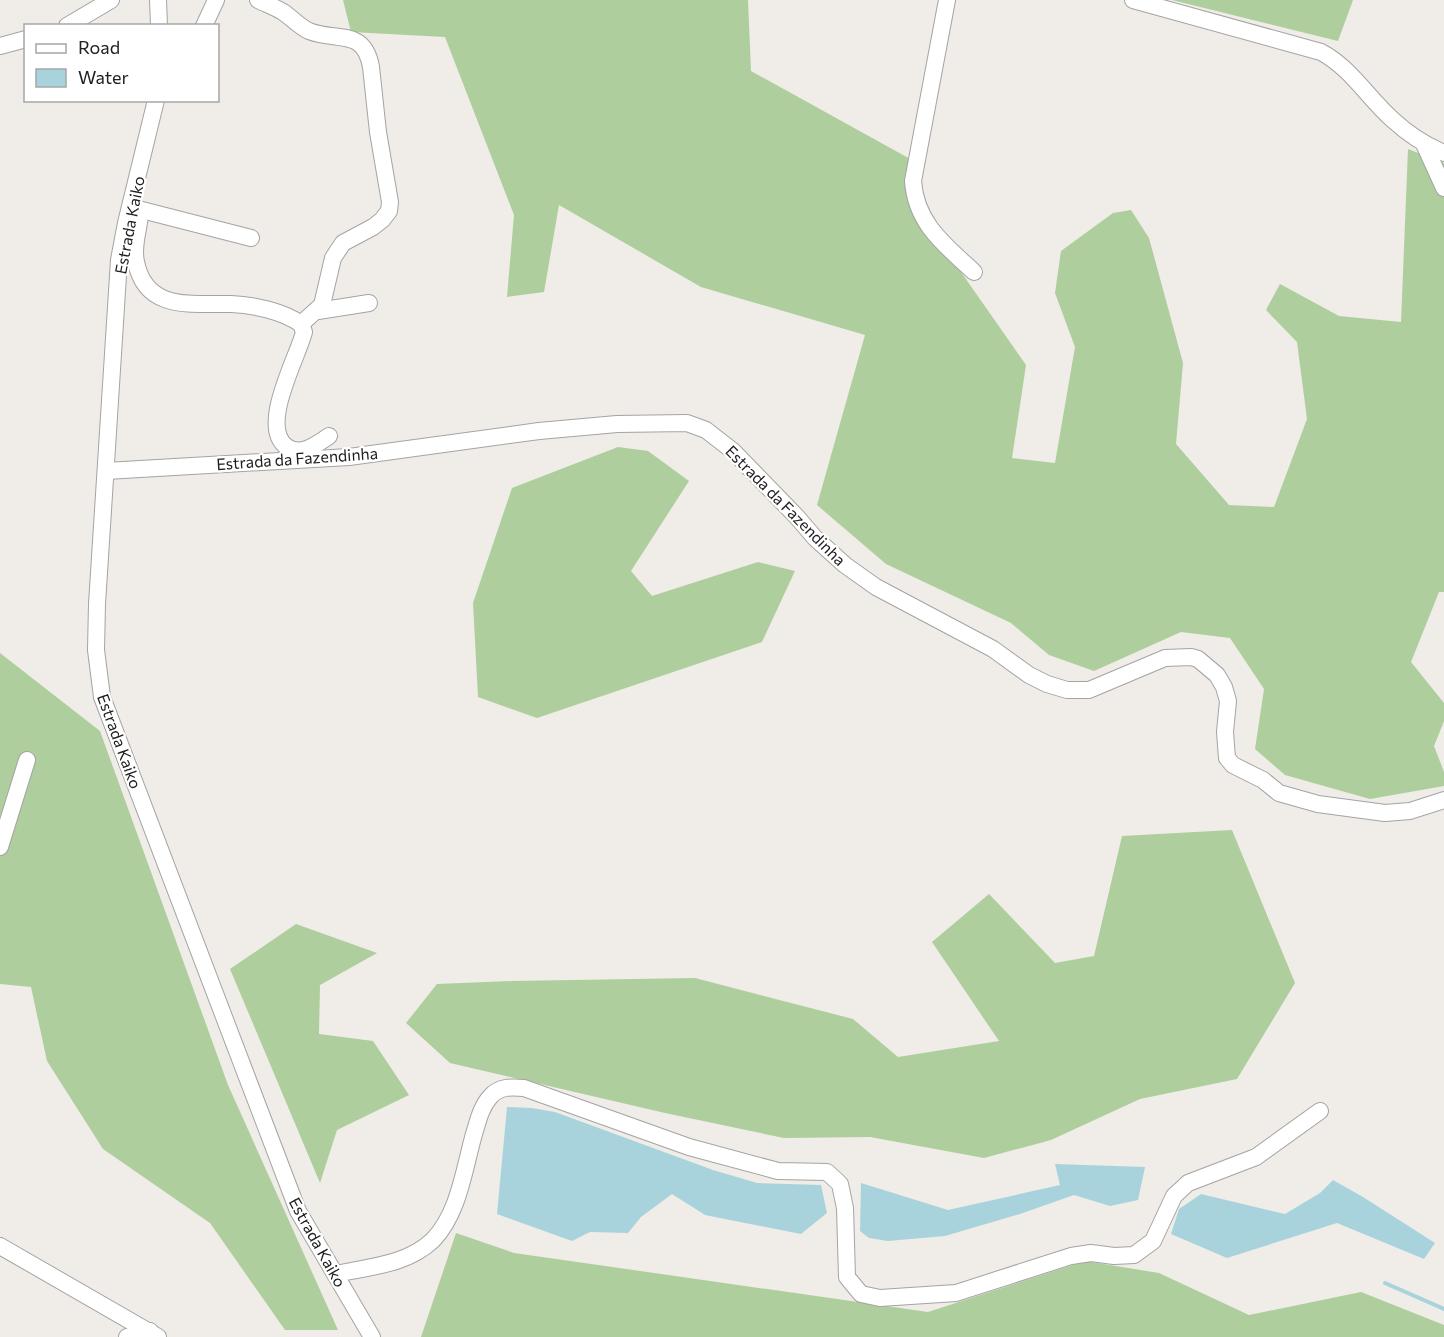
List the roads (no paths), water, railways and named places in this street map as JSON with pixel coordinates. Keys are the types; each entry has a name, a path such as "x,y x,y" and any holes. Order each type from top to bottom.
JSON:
{"street":[{"path":"70,24 111,0"},
{"path":"158,0 159,24"},
{"path":"205,24 216,0"},
{"path":"258,0 282,12 310,32 341,36 357,42 369,58 390,202 388,211 382,220 343,243 337,251 333,258 325,299 318,311 302,324"},
{"path":"947,0 913,182 914,197 923,219 938,239 974,272"},
{"path":"1133,0 1321,52 1343,66 1392,120 1424,144 1444,153"},
{"path":"0,46 24,40"},
{"name":"Estrada Kaiko","path":"156,102 135,206 119,260 96,650 102,697 298,1211 372,1337"},
{"path":"1424,144 1444,188"},
{"path":"135,206 251,238"},
{"path":"135,206 140,215 134,248 135,261 141,281 154,294 176,302 249,306 286,315 302,324 303,337 290,366 277,415 279,438 284,445 296,451 303,451 329,436"},
{"path":"318,311 369,303"},
{"name":"Estrada da Fazendinha","path":"106,471 349,457 539,431 617,424 687,423 706,430 733,451 845,565 876,586 993,649 1029,675 1047,684 1077,691 1096,688 1165,658 1198,659 1212,671 1224,687 1228,701 1225,732 1227,758 1233,765 1263,780 1279,793 1318,804 1385,813 1410,812 1444,800"},
{"path":"0,847 27,760"},
{"path":"335,1274 402,1260 422,1249 433,1239 445,1224 454,1205 479,1115 491,1095 507,1087 524,1088 689,1147 778,1171 827,1172 840,1184 845,1208 847,1277 861,1294 880,1298 956,1293 1071,1256 1091,1253 1114,1256 1134,1255 1152,1241 1174,1196 1188,1183 1256,1156 1320,1111"},
{"path":"3,1243 154,1334"},
{"path":"127,1337 154,1334"}],"water":[{"path":"507,1107 555,1112 713,1170 757,1183 821,1185 827,1213 801,1234 705,1215 672,1194 641,1217 628,1233 590,1232 572,1241 497,1214"},
{"path":"1055,1164 1145,1167 1138,1200 1110,1206 1074,1195 945,1236 888,1241 869,1238 860,1231 861,1183 948,1210 1060,1185"},
{"path":"1333,1180 1435,1243 1424,1259 1337,1223 1227,1258 1171,1234 1179,1209 1201,1194 1285,1214 1320,1193"}],"waterway":[{"path":"1385,1283 1444,1309"}]}
